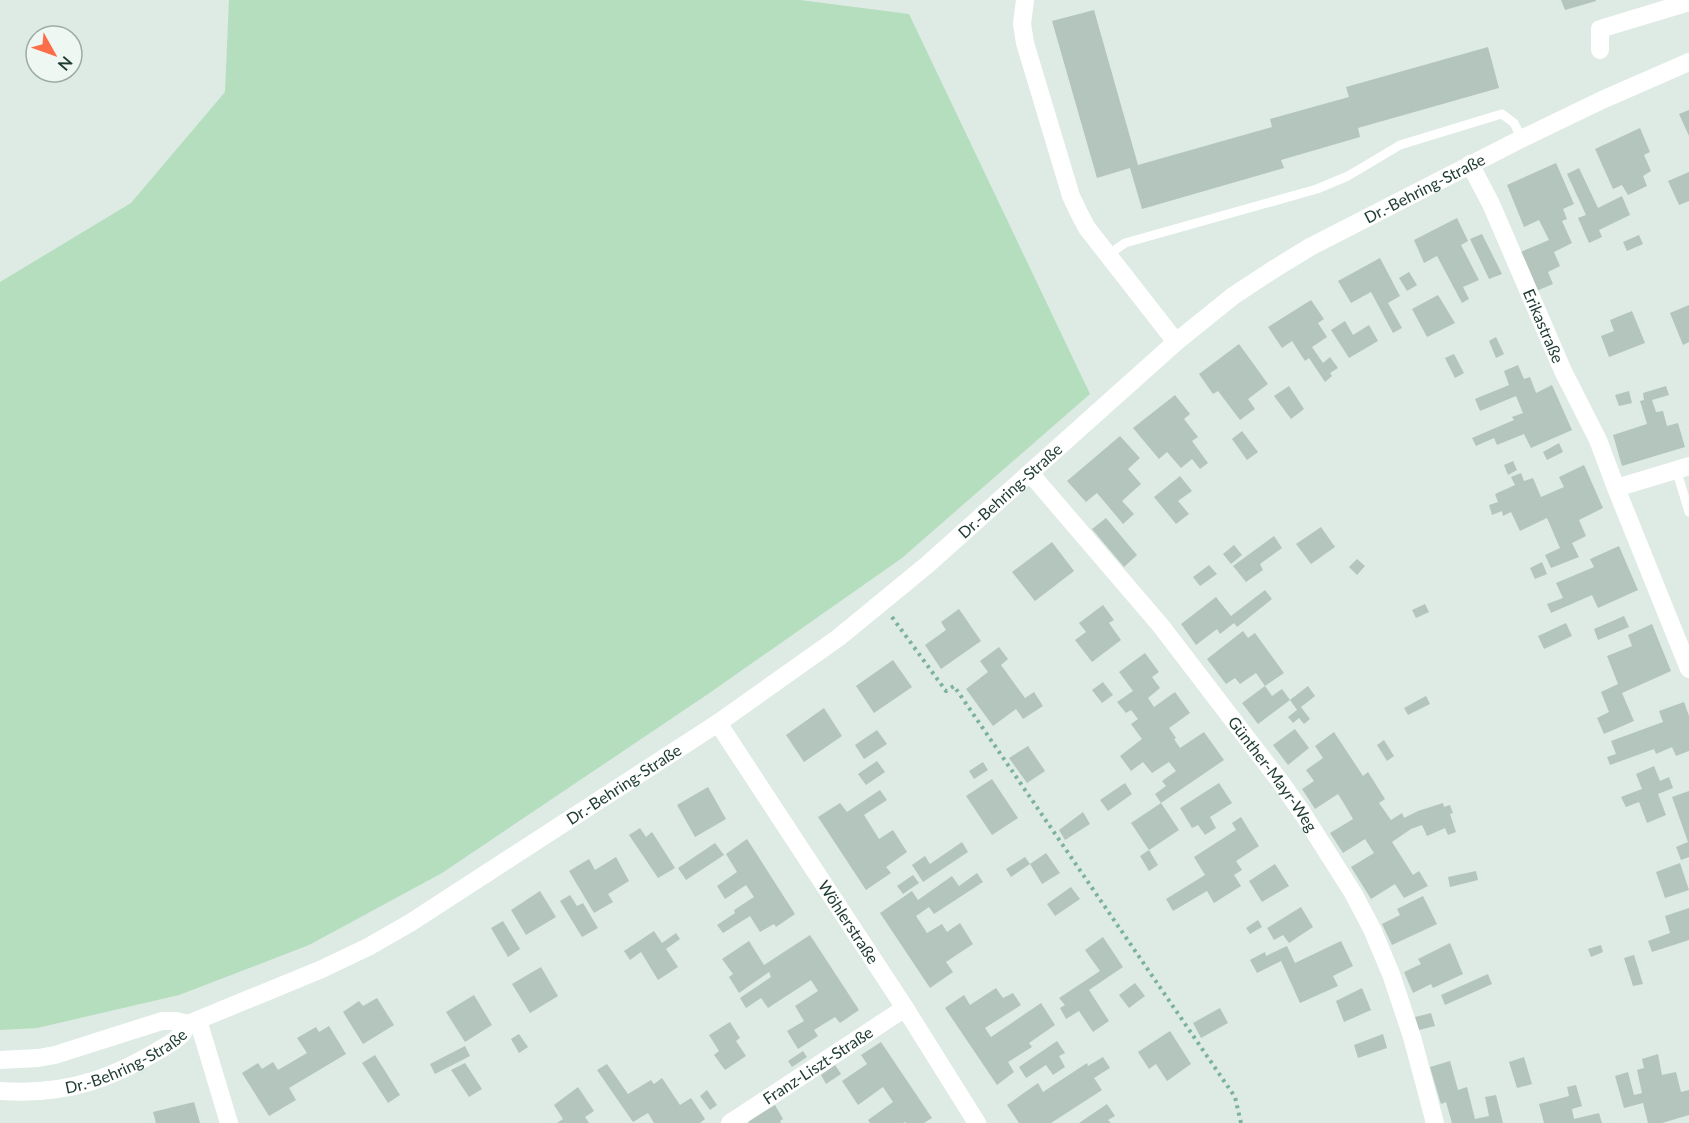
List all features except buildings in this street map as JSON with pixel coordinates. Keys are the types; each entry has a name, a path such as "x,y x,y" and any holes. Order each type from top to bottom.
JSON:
{"street":[{"path":"1025,0 1022,24 1025,42 1071,196 1087,228 1176,342"},
{"path":"1600,50 1600,29 1689,2"},
{"name":"Dr.-Behring-Straße","path":"0,1091 54,1090 74,1087 112,1075 174,1041 193,1022 322,969 368,947 410,923 718,723 792,672 882,603 927,565 1176,342 1233,297 1274,269 1470,164 1602,100 1689,62"},
{"name":"Erikastraße","path":"1470,164 1491,204 1563,371 1598,440 1689,669"},
{"path":"1616,488 1683,468"},
{"name":"Günther-Mayr-Weg","path":"1030,473 1168,635 1293,799 1353,893 1372,929 1391,974 1412,1037 1435,1123"},
{"name":"Wöhlerstraße","path":"718,723 905,1008 977,1123"},
{"name":"Franz-Liszt-Straße","path":"730,1123 905,1008"},
{"path":"0,1060 55,1055 162,1021 193,1022 229,1123"}],"lane":[{"path":"1108,255 1125,243 1317,189 1348,176 1400,145 1502,114 1514,123 1522,139"},
{"path":"1683,468 1689,512"}],"path":[{"path":"882,603 946,691 954,686 1235,1097 1241,1123"}],"green space":[{"path":"229,0 800,0 909,14 1090,394 902,558 708,694 442,873 309,945 179,995 37,1028 0,1030 0,282 131,203 225,92"}]}
